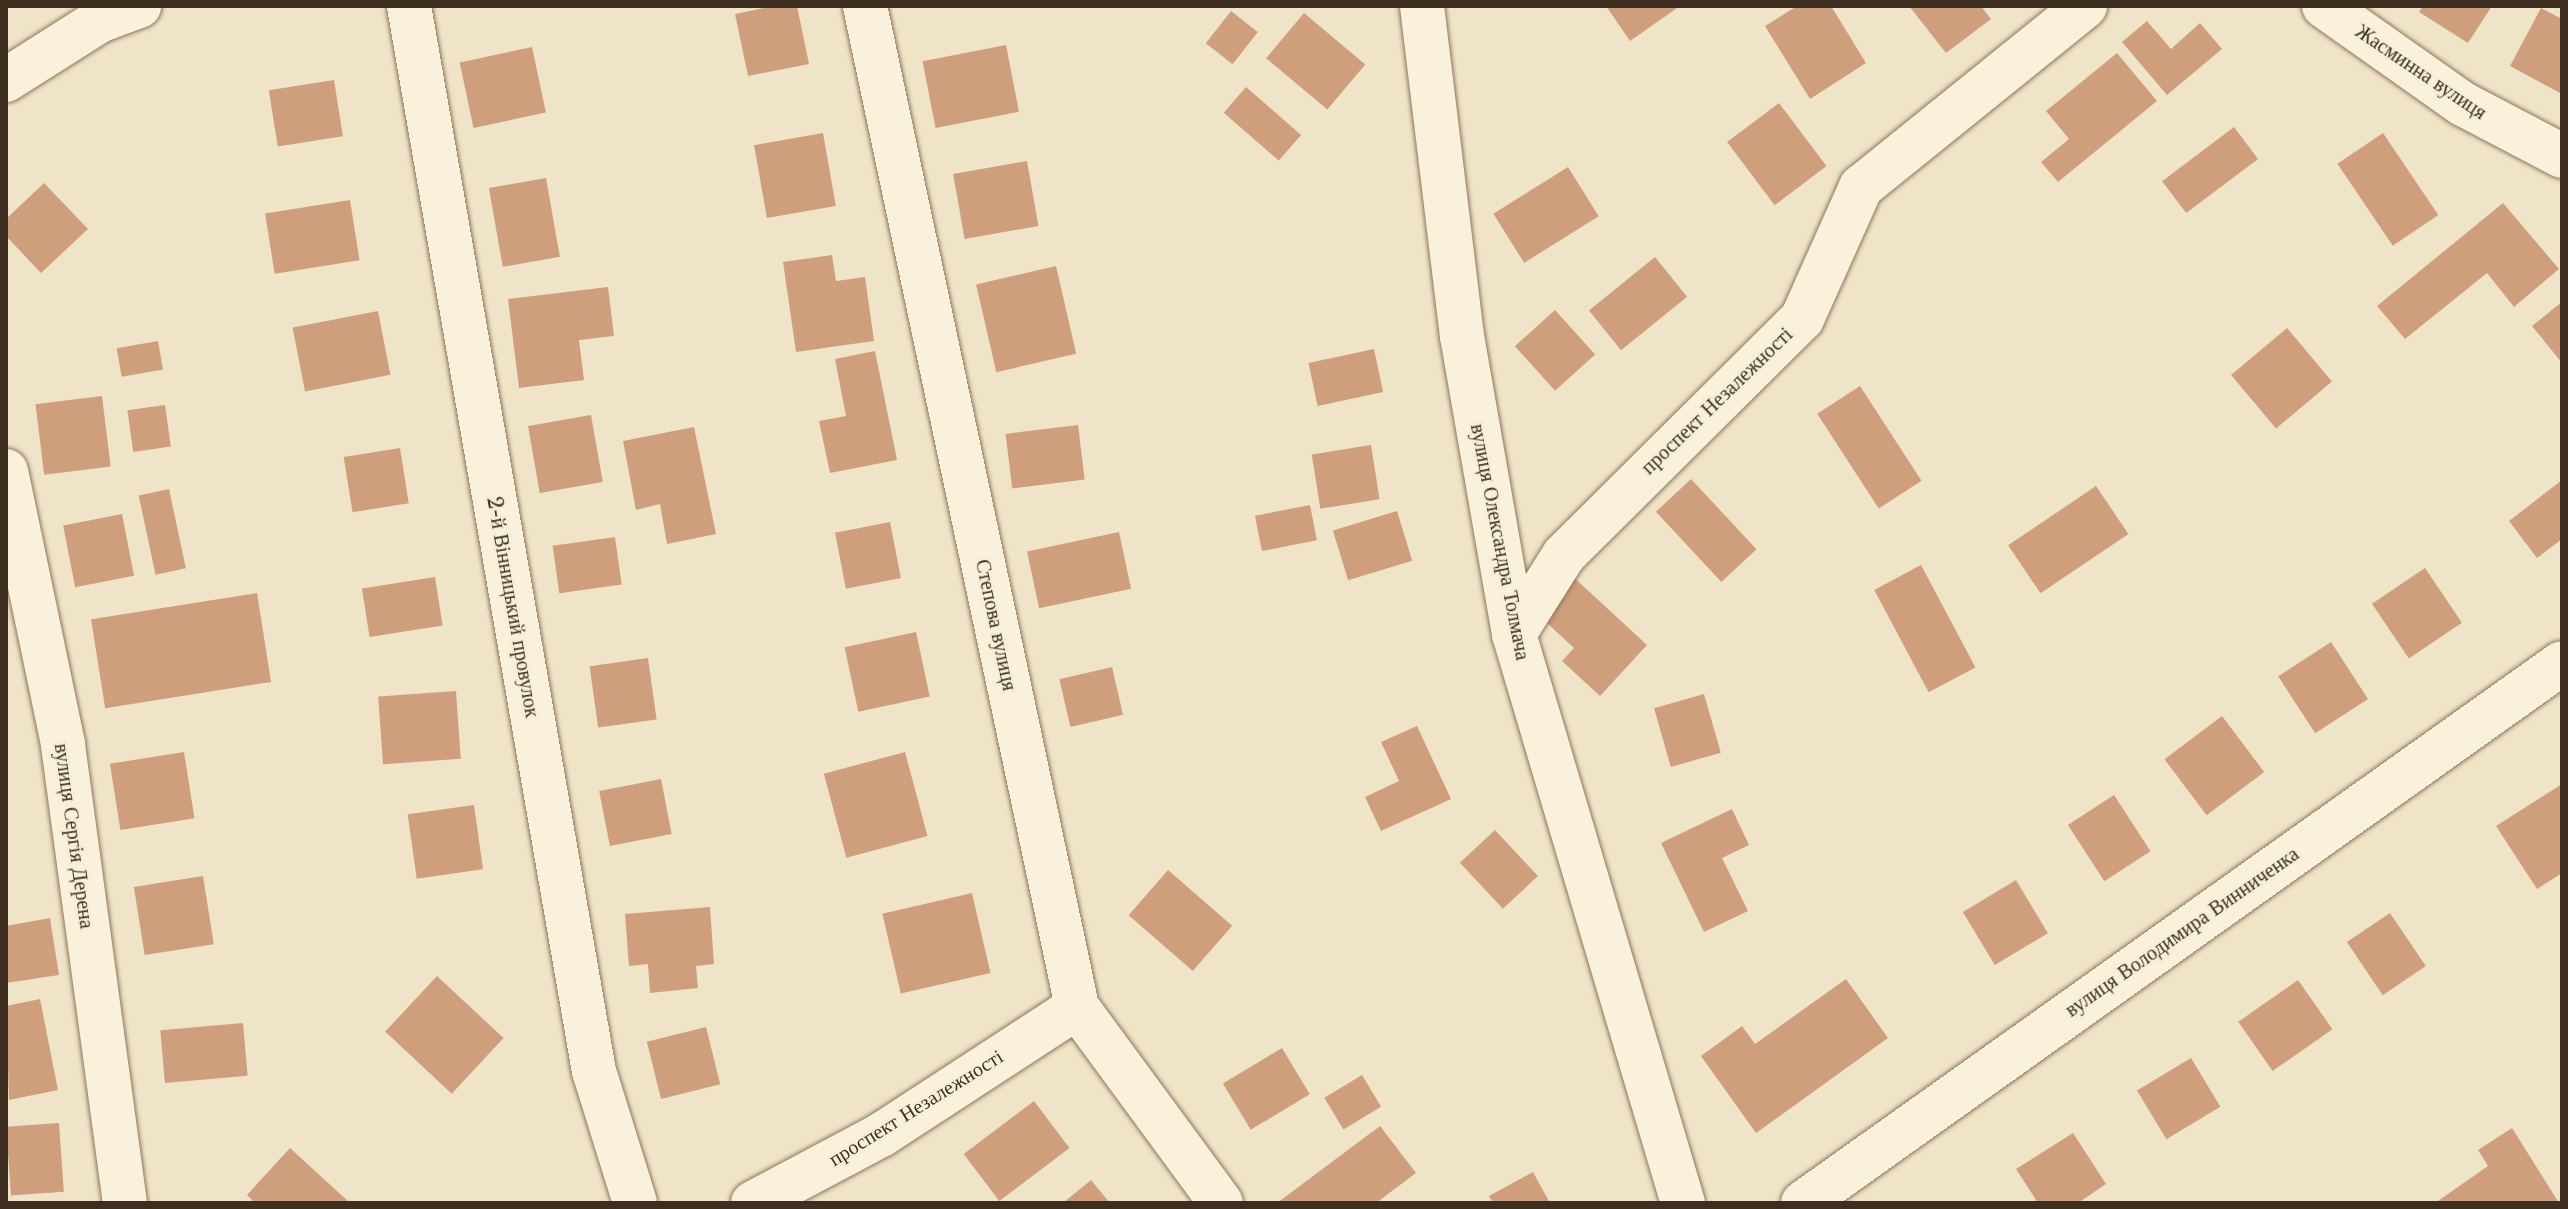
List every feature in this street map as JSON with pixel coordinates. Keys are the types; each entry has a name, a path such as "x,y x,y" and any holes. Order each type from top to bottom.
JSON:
{"street":[{"path":"6,80 99,21 139,6"},
{"name":"2-й Вінницький провулок","path":"409,6 594,1071 635,1203"},
{"name":"Степова вулиця","path":"865,6 1077,1007 1221,1203"},
{"name":"вулиця Олександра Толмача","path":"1422,6 1462,336 1514,634 1683,1203"},
{"name":"проспект Незалежності","path":"1514,634 1564,555 1802,319 1861,187 2085,6"},
{"name":"Жасминна вулиця","path":"2324,6 2463,104 2562,156"},
{"name":"вулиця Сергія Дерена","path":"6,471 63,745 125,1203"},
{"name":"вулиця Володимира Винниченка","path":"1803,1203 2562,663"},
{"name":"проспект Незалежності","path":"753,1203 881,1135 1077,1007"}],"building":[{"path":"774,6 797,6 809,64 748,76 735,14"},
{"path":"1606,6 1680,6 1630,41"},
{"path":"1797,6 1831,6 1866,63 1810,99 1765,26"},
{"path":"1909,6 1981,6 1991,19 1946,53"},
{"path":"2423,6 2492,6 2468,43 2419,12"},
{"path":"2541,8 2562,19 2562,94 2510,66"},
{"path":"1231,11 1258,32 1233,64 1206,43"},
{"path":"1304,13 1365,64 1327,110 1266,58"},
{"path":"2147,21 2171,49 2200,23 2222,49 2167,95 2122,42"},
{"path":"1006,45 1019,112 936,128 923,61"},
{"path":"532,47 546,113 474,128 460,62"},
{"path":"2117,53 2157,101 2058,182 2041,162 2069,139 2046,111"},
{"path":"334,80 343,136 278,147 269,90"},
{"path":"1246,87 1301,135 1279,161 1224,113"},
{"path":"1779,103 1827,166 1775,205 1727,142"},
{"path":"2234,127 2258,159 2186,213 2162,181"},
{"path":"823,133 836,206 767,218 754,145"},
{"path":"2383,133 2438,215 2393,246 2337,164"},
{"path":"1027,161 1038,226 965,239 953,174"},
{"path":"1568,167 1599,216 1524,263 1493,214"},
{"path":"546,178 560,257 503,267 489,188"},
{"path":"44,183 88,229 41,273 6,236 6,219"},
{"path":"350,200 360,260 275,274 265,213"},
{"path":"2503,203 2559,269 2514,307 2487,273 2405,339 2377,306"},
{"path":"832,255 836,281 865,277 874,341 796,352 783,262"},
{"path":"1655,257 1687,297 1621,350 1589,310"},
{"path":"1056,266 1076,354 996,372 976,284"},
{"path":"608,287 614,336 579,340 584,380 519,388 508,299"},
{"path":"2562,302 2562,363 2532,326"},
{"path":"1555,310 1595,355 1555,391 1515,346"},
{"path":"378,311 390,375 305,391 293,328"},
{"path":"2287,328 2332,382 2276,429 2231,375"},
{"path":"158,341 163,370 122,377 117,348"},
{"path":"1374,349 1383,392 1318,406 1308,363"},
{"path":"875,351 897,460 830,473 819,421 846,416 835,359"},
{"path":"1860,386 1922,481 1879,509 1817,414"},
{"path":"102,396 111,466 44,475 35,404"},
{"path":"165,405 171,447 133,452 127,410"},
{"path":"591,415 603,482 540,493 528,426"},
{"path":"1078,425 1085,480 1012,488 1006,434"},
{"path":"694,427 716,534 667,544 660,504 636,510 623,441"},
{"path":"1371,445 1380,499 1320,509 1312,454"},
{"path":"400,448 409,503 352,512 344,457"},
{"path":"1691,479 1756,549 1721,582 1656,512"},
{"path":"2562,480 2562,539 2537,558 2509,521"},
{"path":"2096,486 2128,534 2041,593 2008,545"},
{"path":"169,489 186,568 156,575 139,495"},
{"path":"1310,505 1317,540 1262,551 1255,516"},
{"path":"1397,511 1412,561 1348,580 1333,531"},
{"path":"122,514 134,576 75,587 63,525"},
{"path":"890,522 901,578 846,589 835,533"},
{"path":"1119,532 1131,589 1039,608 1027,552"},
{"path":"615,537 622,585 559,593 553,546"},
{"path":"1921,565 1975,667 1929,692 1874,590"},
{"path":"2425,568 2462,623 2409,659 2372,604"},
{"path":"1569,573 1647,645 1600,696 1562,661 1574,648 1534,611"},
{"path":"435,577 443,625 370,637 362,589"},
{"path":"257,593 271,682 105,708 91,619"},
{"path":"916,632 930,697 858,712 845,647"},
{"path":"2331,642 2368,699 2315,733 2278,676"},
{"path":"648,658 657,719 598,728 590,666"},
{"path":"1112,667 1123,715 1070,727 1059,679"},
{"path":"456,691 461,759 383,764 378,696"},
{"path":"1704,694 1721,753 1671,767 1654,708"},
{"path":"2222,716 2264,772 2207,815 2164,759"},
{"path":"1417,726 1451,799 1381,831 1365,797 1399,781 1381,742"},
{"path":"184,752 194,818 120,830 110,764"},
{"path":"905,752 928,836 846,858 824,774"},
{"path":"661,779 672,834 610,846 599,791"},
{"path":"2562,784 2562,873 2537,889 2496,826"},
{"path":"2114,795 2150,851 2104,881 2068,825"},
{"path":"474,805 483,869 417,879 408,814"},
{"path":"1732,809 1749,845 1722,858 1748,911 1704,932 1661,843"},
{"path":"1495,830 1538,876 1503,909 1460,863"},
{"path":"1168,870 1232,926 1193,971 1129,915"},
{"path":"203,876 214,944 145,955 134,887"},
{"path":"2016,880 2048,933 1995,965 1963,912"},
{"path":"972,893 990,973 901,994 882,914"},
{"path":"710,907 714,964 696,966 698,988 650,993 648,964 629,966 625,914"},
{"path":"2390,913 2426,966 2383,995 2347,942"},
{"path":"50,918 59,975 6,983 6,926"},
{"path":"437,976 504,1038 452,1094 385,1032"},
{"path":"1846,979 1888,1038 1756,1133 1701,1056 1742,1026 1755,1044"},
{"path":"2298,980 2332,1029 2273,1071 2238,1022"},
{"path":"40,999 58,1090 9,1100 6,1006"},
{"path":"243,1023 248,1076 165,1083 160,1030"},
{"path":"706,1027 720,1084 661,1099 647,1042"},
{"path":"1282,1048 1310,1094 1251,1130 1223,1084"},
{"path":"2191,1058 2220,1107 2166,1139 2137,1090"},
{"path":"1362,1075 1381,1107 1343,1129 1324,1098"},
{"path":"1034,1101 1070,1148 999,1201 964,1154"},
{"path":"59,1123 64,1192 11,1196 6,1127"},
{"path":"1380,1126 1416,1173 1376,1203 1277,1203"},
{"path":"2512,1128 2559,1203 2435,1203 2488,1166 2478,1150"},
{"path":"2073,1133 2106,1184 2078,1203 2038,1203 2016,1169"},
{"path":"290,1148 350,1203 255,1203 247,1195"},
{"path":"1533,1172 1550,1203 1493,1203 1489,1196"},
{"path":"1091,1180 1110,1203 1063,1203"}]}
